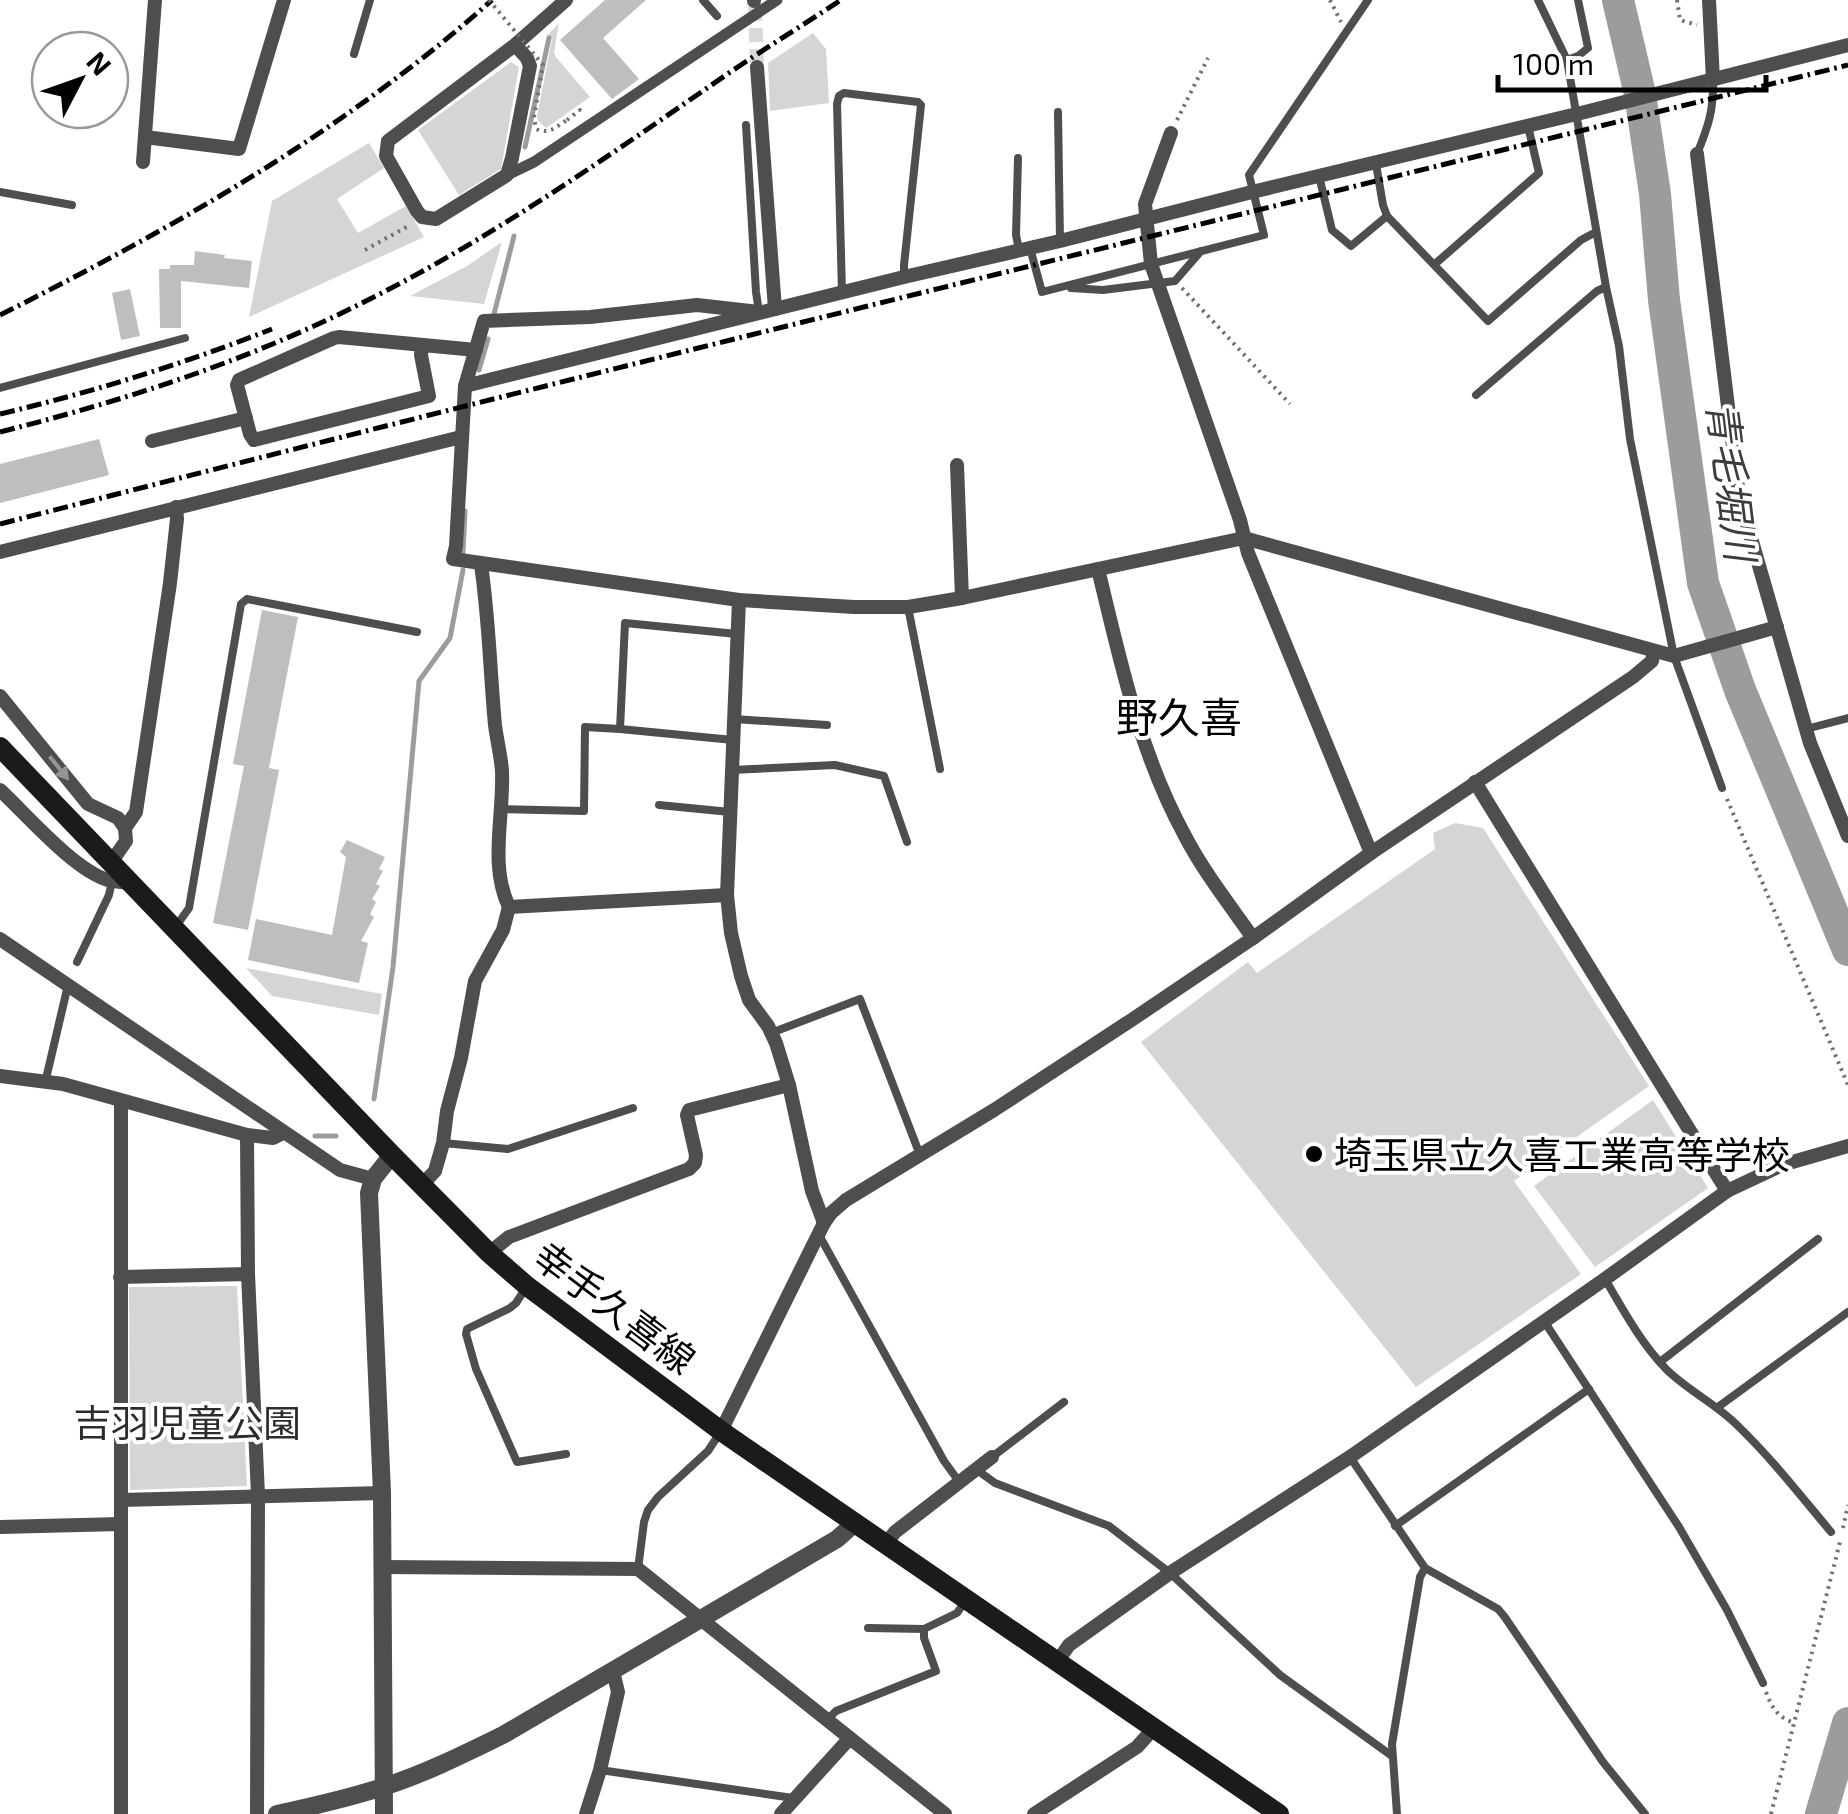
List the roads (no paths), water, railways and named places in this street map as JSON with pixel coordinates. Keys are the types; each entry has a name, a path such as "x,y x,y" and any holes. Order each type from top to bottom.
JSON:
{"main road":[{"name":"幸手久喜線","path":"0,747 392,1155 527,1286 721,1431 1279,1814"}],"street":[{"path":"144,162 155,0"},
{"path":"145,137 239,149 284,0"},
{"path":"566,0 515,45 388,141 386,156 422,217 436,219 534,162 777,0"},
{"path":"1707,82 1712,26 1709,0"},
{"path":"466,386 1707,82 1848,44"},
{"path":"507,175 530,66 528,58 515,45"},
{"path":"756,67 775,309"},
{"path":"1171,134 1145,204 1151,264 1248,554 1371,853"},
{"path":"1696,154 1739,496 1772,628 1827,788 1848,836"},
{"path":"759,312 697,305 590,317 484,321 466,386 453,559 739,600 908,607 1244,538 1677,656 1772,628"},
{"path":"422,345 429,396 254,440 237,385 239,380 334,338 422,345 476,350"},
{"path":"152,441 246,418"},
{"path":"0,552 461,437"},
{"path":"957,464 962,598"},
{"path":"125,828 136,812 170,584 176,507"},
{"path":"422,1185 436,1170 444,1143 447,1111 475,981 504,930 509,908 498,864 502,768 481,564"},
{"path":"1098,569 1145,747 1184,835 1253,938"},
{"path":"739,600 727,895 731,933 749,1000 771,1034 789,1084 821,1229"},
{"path":"721,1431 821,1229 846,1200 1009,1100 1253,938 1371,853 1634,677 1652,660 1654,651"},
{"path":"0,696 88,804 118,818 125,828 119,875 102,878 73,858 1,793"},
{"path":"1476,782 1727,1191"},
{"path":"509,908 727,895"},
{"path":"0,939 340,1170 372,1179"},
{"path":"0,1076 63,1084 247,1134 274,1138 284,1133"},
{"path":"489,1253 509,1236 689,1168 696,1162 696,1155 688,1110 789,1084"},
{"path":"121,1101 121,1814"},
{"path":"247,1134 248,1274 258,1495 257,1814"},
{"path":"1057,1662 1069,1646 1170,1573 1350,1457 1727,1191 1782,1165 1848,1146"},
{"path":"384,1814 384,1567 369,1193 372,1179 392,1155"},
{"path":"120,1277 248,1274"},
{"path":"886,1545 895,1532 992,1458"},
{"path":"121,1500 382,1492"},
{"path":"277,1814 384,1787 503,1735 843,1535 855,1523"},
{"path":"0,1527 120,1524"},
{"path":"384,1567 638,1569 945,1814"},
{"path":"586,1814 618,1692 613,1671"},
{"path":"1034,1814 1137,1746 1154,1728"},
{"path":"781,1814 849,1739"}],"lane":[{"path":"354,54 370,0"},
{"path":"703,0 717,16"},
{"path":"1018,158 1016,234 1042,292 1264,235 1249,174 1368,0"},
{"path":"1538,0 1567,60 1581,113 1596,232 1619,346 1639,491 1677,656 1722,788"},
{"path":"1567,60 1588,48 1578,0"},
{"path":"1696,154 1714,104 1707,82"},
{"path":"842,292 837,104 844,93 921,105 904,277"},
{"path":"1058,112 1060,241"},
{"path":"746,125 759,312"},
{"path":"1435,264 1539,173 1528,126"},
{"path":"1376,162 1388,216 1488,322 1581,240 1596,232"},
{"path":"1319,176 1332,230 1351,246 1388,216"},
{"path":"0,192 72,205"},
{"path":"1062,288 1103,290 1175,281 1201,251"},
{"path":"1476,395 1606,287"},
{"path":"0,388 185,338"},
{"path":"174,928 189,908 241,604 247,599 417,632"},
{"path":"908,607 940,769"},
{"path":"620,729 625,623 737,634"},
{"path":"1806,729 1848,718"},
{"path":"734,719 827,725"},
{"path":"501,809 584,811 585,727 733,740"},
{"path":"732,770 835,765 884,776 908,842"},
{"path":"659,805 730,812"},
{"path":"78,962 119,875"},
{"path":"45,1083 68,985"},
{"path":"771,1034 860,999 920,1155"},
{"path":"444,1143 508,1149 633,1108"},
{"path":"821,1229 944,1461 960,1483"},
{"path":"1660,1362 1818,1239"},
{"path":"1606,1279 1660,1362 1686,1386 1718,1407 1770,1459 1831,1532"},
{"path":"527,1286 516,1303 466,1329 466,1334 476,1369 518,1462 566,1454"},
{"path":"1718,1407 1848,1312"},
{"path":"1544,1321 1698,1560 1763,1682"},
{"path":"1395,1526 1589,1389"},
{"path":"992,1458 1064,1402"},
{"path":"638,1569 648,1510 708,1451 721,1431"},
{"path":"1350,1457 1425,1568 1498,1608 1603,1762 1645,1814"},
{"path":"977,1470 995,1482 1109,1526 1170,1573 1280,1675 1392,1756"},
{"path":"1398,1814 1392,1744 1420,1577 1425,1568"},
{"path":"868,1628 924,1629 954,1615 966,1600"},
{"path":"826,1721 836,1711 936,1671 924,1629"},
{"path":"600,1770 795,1799"}],"waterway":[{"name":"青毛堀川","path":"1618,0 1640,94 1655,194 1664,300 1703,583 1740,690 1848,950"},
{"path":"525,147 549,38"},
{"path":"494,314 514,236"},
{"path":"479,370 488,339"},
{"path":"463,553 465,511"},
{"path":"374,1099 393,967 419,681 450,638 463,570"},
{"path":"315,1136 336,1136"},
{"name":"青毛堀川","path":"1821,1814 1848,1723"}],"tunnel":[{"path":"755,7 757,67"}],"railway":[{"path":"0,315 130,247 256,174 378,92 492,0"},
{"path":"0,432 182,378 271,345 358,305 454,254 546,197 841,0"},
{"path":"0,524 1848,65"},
{"path":"0,414 138,376 272,329"}],"place":[{"name":"埼玉県立久喜工業高等学校","path":"1314,1154"}],"district":[{"name":"野久喜","path":"1179,716"}],"park label":[{"name":"吉羽児童公園","path":"187,1422"}]}
